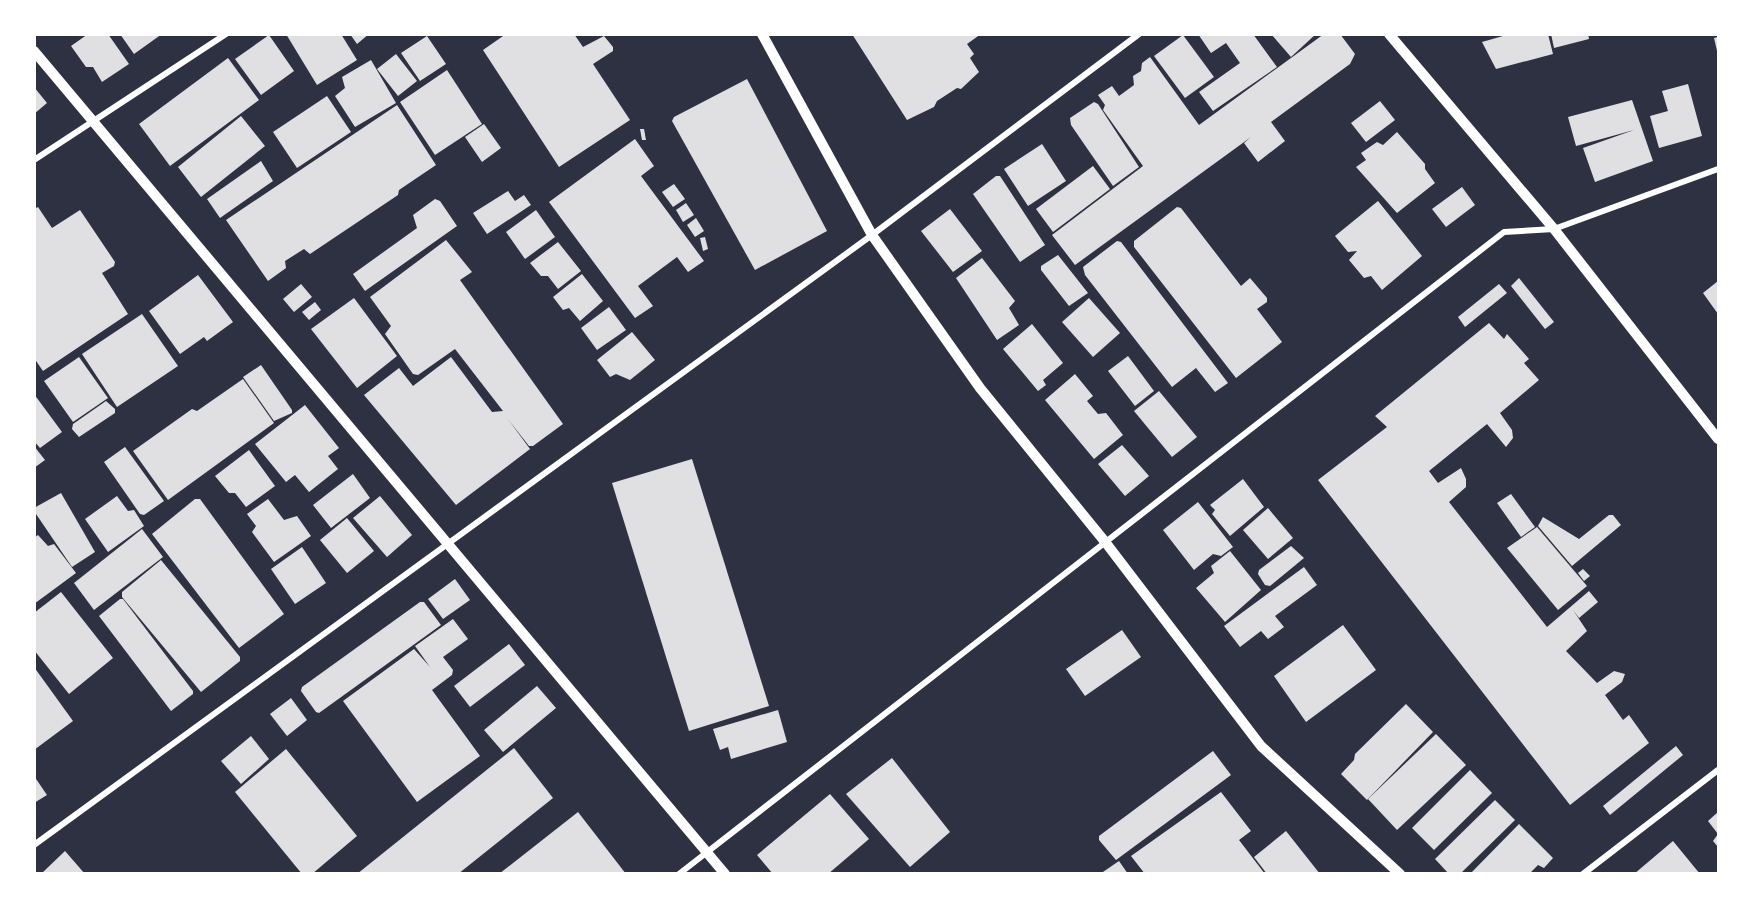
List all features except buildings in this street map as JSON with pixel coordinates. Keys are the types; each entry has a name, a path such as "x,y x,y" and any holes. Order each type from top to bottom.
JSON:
{"street":[{"path":"34,160 226,34"},
{"path":"762,34 872,235 980,388 1106,543 1261,746 1400,873"},
{"path":"34,845 872,235 1139,34"},
{"path":"1389,34 1554,229 1719,438"},
{"path":"34,51 725,873"},
{"path":"679,873 1504,232 1554,229 1719,169"},
{"path":"1583,873 1719,770"}]}
